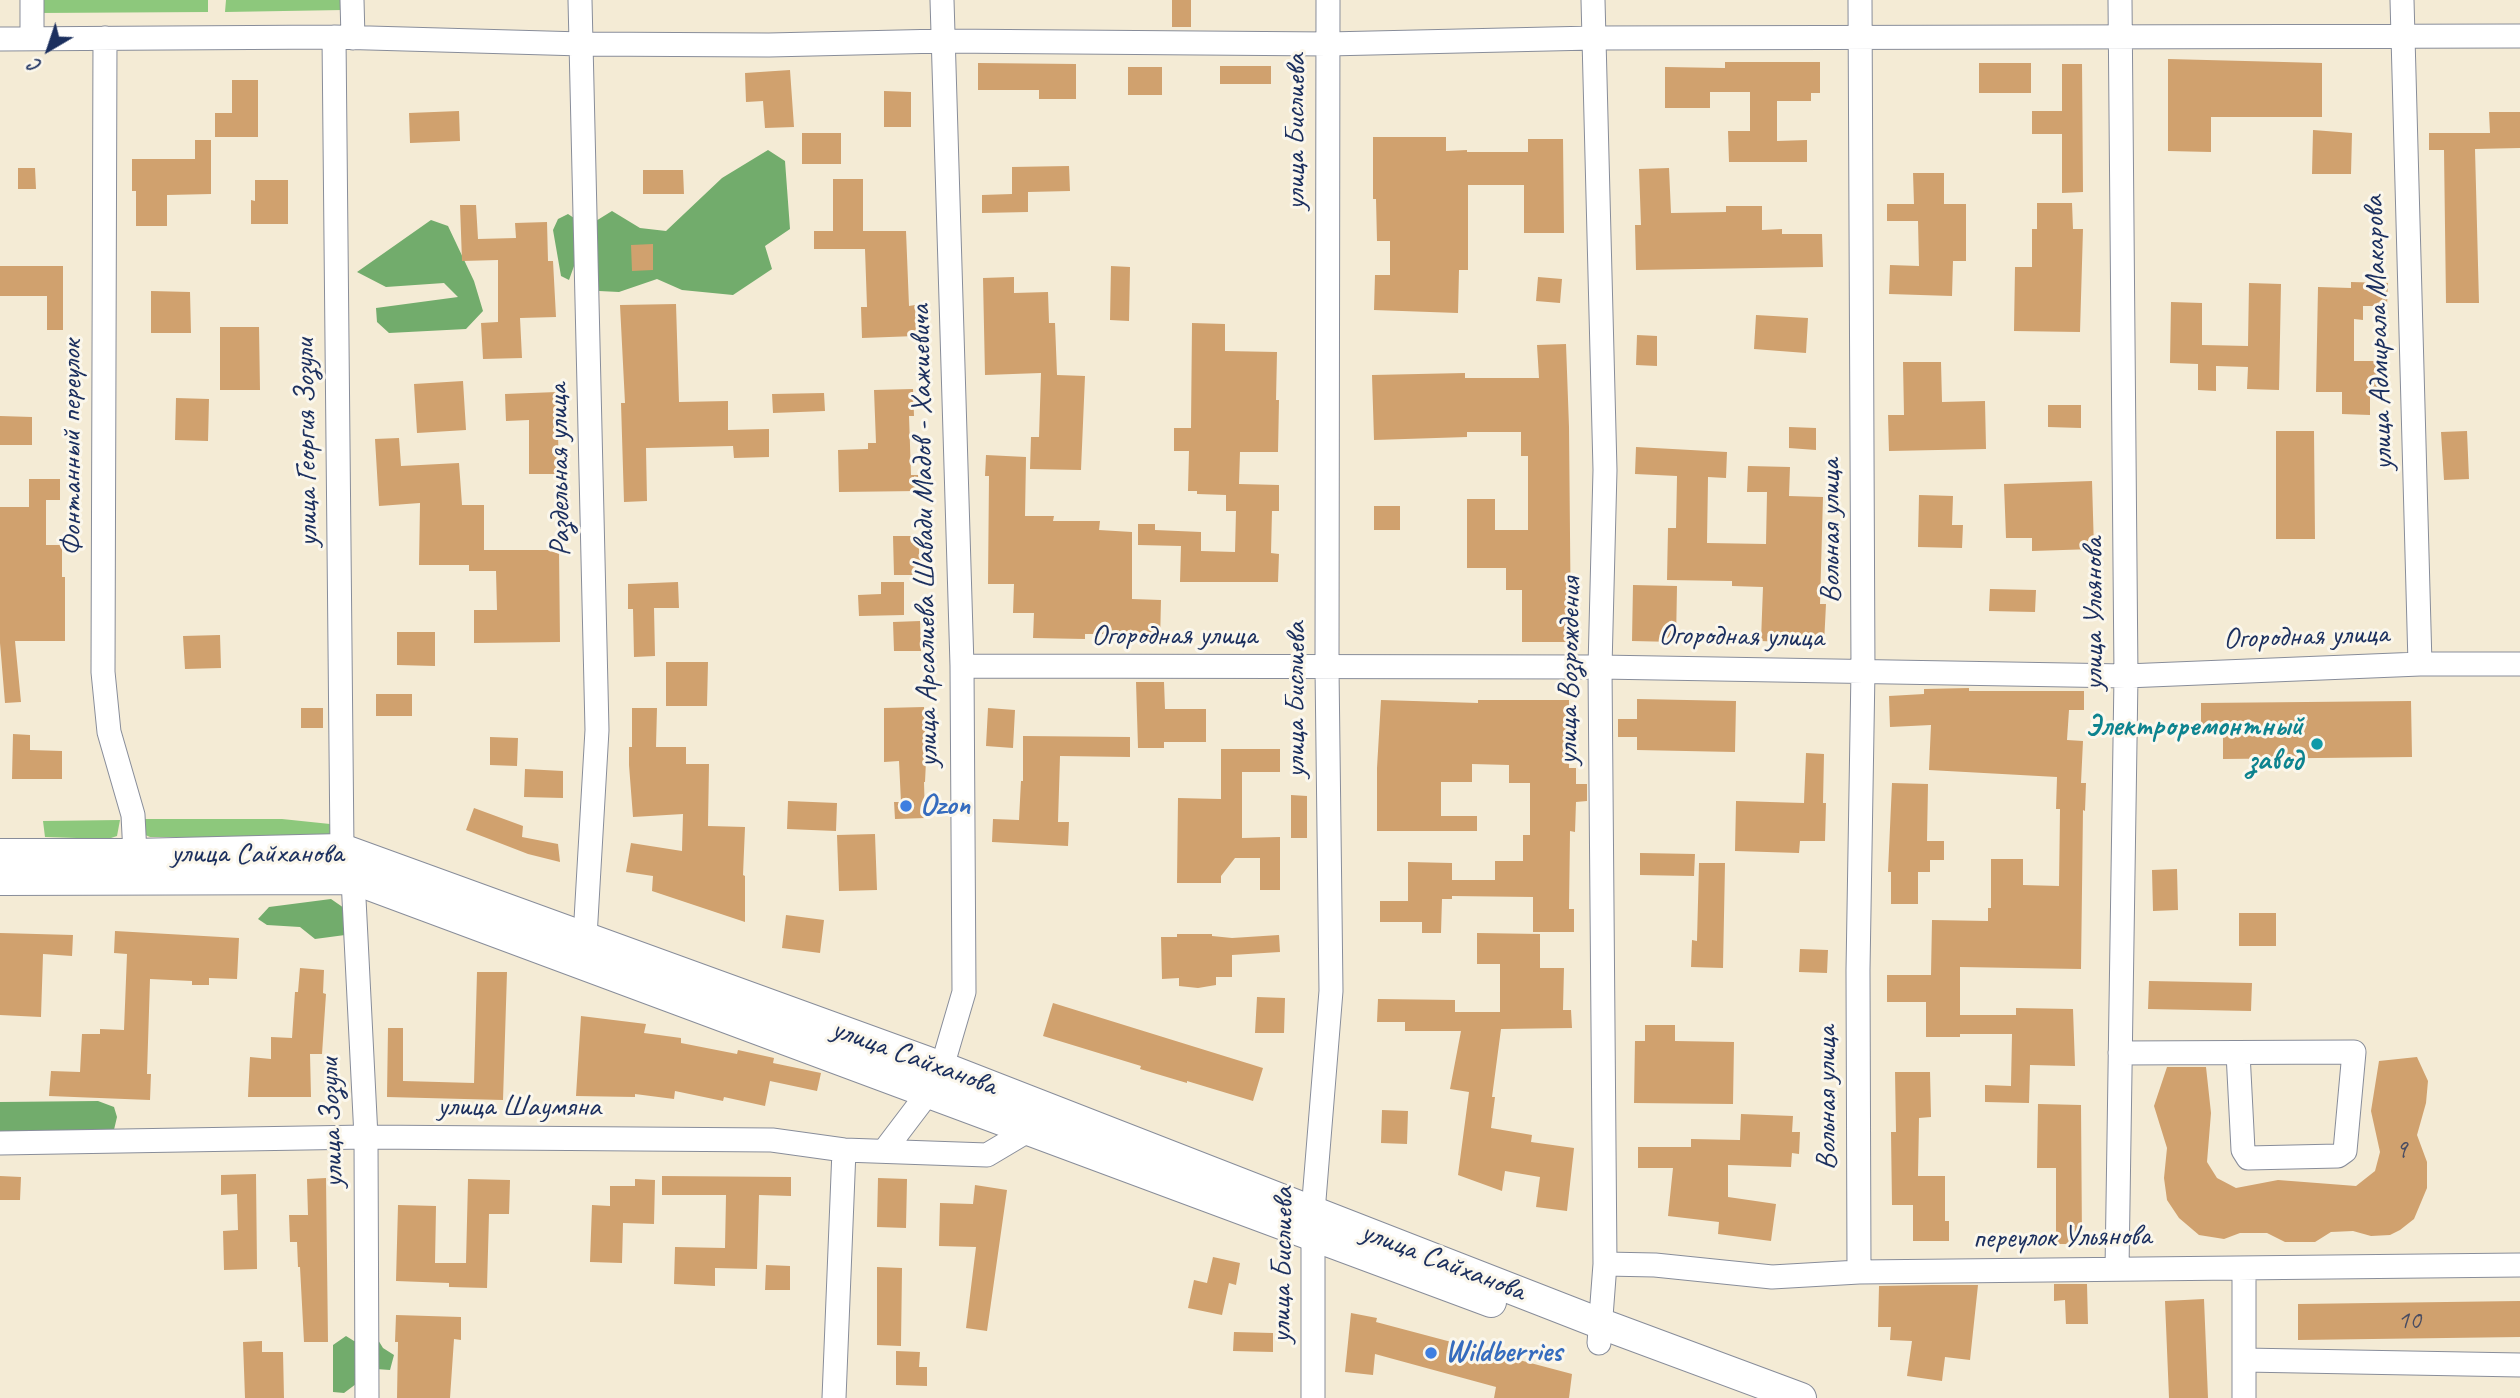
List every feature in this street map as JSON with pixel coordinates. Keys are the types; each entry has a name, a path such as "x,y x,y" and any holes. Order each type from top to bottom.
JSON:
{"main road":[{"name":"улица Сайханова","path":"0,854 342,849 585,937 935,1080 1599,1333 1801,1398"},
{"name":"улица Сайханова","path":"0,880 353,879 935,1080 1029,1129 1313,1225"},
{"name":"улица Сайханова","path":"1599,1333 1743,1398"}],"street":[{"path":"32,0 32,39"},
{"name":"улица Георгия Зозули","path":"342,849 343,38 352,0"},
{"name":"Раздельная улица","path":"580,0 597,730 585,937"},
{"name":"улица Арсалиева Шавади Мадов - Хажиевича","path":"935,1080 964,992 962,666 943,0"},
{"name":"улица Бислиева","path":"1313,1398 1313,1225 1331,991 1327,668 1328,0"},
{"name":"улица Возрождения","path":"1593,0 1605,470 1600,667 1605,1264 1599,1333"},
{"name":"Вольная улица","path":"1860,0 1863,670 1858,970 1860,1272"},
{"name":"улица Ульянова","path":"2117,1269 2126,676 2120,0"},
{"name":"улица Адмирала Макарова","path":"2402,0 2420,664"},
{"path":"0,39 343,38 769,45 943,41 1328,44 1593,38 2520,36"},
{"name":"Фонтанный переулок","path":"105,38 103,672 109,732 133,814 135,854"},
{"name":"Огородная улица","path":"962,666 1600,667 2126,676 2420,664 2520,664"},
{"name":"улица Зозули","path":"342,849 353,879 366,1138 367,1398"},
{"path":"2120,1053 2354,1052 2345,1151 2338,1156 2253,1159 2245,1155 2238,1053"},
{"path":"884,1151 935,1080"},
{"name":"улица Шаумяна","path":"0,1143 366,1138 772,1140 844,1150 987,1155 1029,1129"},
{"path":"834,1398 844,1150"},
{"name":"переулок Ульянова","path":"1605,1264 1655,1265 1772,1277 1860,1272 2520,1265"},
{"path":"2244,1268 2244,1398"},
{"path":"2244,1360 2520,1365"}],"green space":[{"path":"38,0 208,0 208,12 38,13"},
{"path":"226,0 343,0 343,10 225,12"},
{"path":"768,150 785,161 790,229 765,246 772,269 733,295 682,290 657,279 619,292 593,288 591,224 612,211 640,228 666,231 722,178"},
{"path":"568,214 577,220 578,255 569,280 561,276 553,230 558,219"},
{"path":"431,220 448,226 474,281 483,311 466,329 389,333 377,322 376,308 458,297 444,283 386,287 357,272"},
{"path":"144,819 282,819 330,824 331,830 329,835 322,837 150,837 143,834"},
{"path":"120,820 117,836 108,839 45,837 43,821"},
{"path":"331,899 344,908 345,935 315,939 300,927 267,925 258,919 269,907"},
{"path":"98,1101 114,1107 117,1117 113,1134 0,1135 0,1102"},
{"path":"375,1335 383,1348 394,1355 390,1370 376,1369 344,1393 333,1392 333,1345 346,1336 354,1341"}],"building":[{"path":"1172,0 1191,0 1191,27 1172,27"},
{"path":"2168,59 2322,63 2322,117 2211,117 2211,152 2168,151"},
{"path":"1725,62 1820,62 1820,93 1811,93 1811,101 1777,101 1777,141 1807,140 1807,162 1729,162 1728,131 1750,131 1750,92 1710,92 1710,108 1665,108 1665,67 1725,68"},
{"path":"978,63 1076,64 1076,99 1039,99 1039,90 978,90"},
{"path":"1979,63 2031,63 2031,93 1979,93"},
{"path":"2062,64 2082,64 2083,192 2062,193 2062,134 2032,134 2032,111 2062,111"},
{"path":"1220,66 1271,66 1271,84 1220,84"},
{"path":"1128,67 1162,67 1162,95 1128,95"},
{"path":"790,70 794,127 765,128 763,101 746,102 745,73"},
{"path":"232,80 258,80 258,137 215,137 215,113 232,113"},
{"path":"884,91 911,92 911,127 884,127"},
{"path":"459,111 460,141 410,143 409,113"},
{"path":"2489,112 2520,112 2520,148 2475,149 2479,303 2446,303 2444,150 2429,150 2429,133 2490,133"},
{"path":"2313,130 2352,133 2351,174 2312,174"},
{"path":"802,133 841,133 841,164 802,164"},
{"path":"1373,137 1446,137 1446,151 1467,152 1528,152 1528,139 1563,139 1564,233 1524,233 1524,185 1468,185 1468,270 1459,270 1458,313 1374,310 1375,275 1390,275 1390,241 1377,241 1376,199 1373,199"},
{"path":"195,140 211,140 211,194 167,195 167,226 136,226 132,159 195,159"},
{"path":"1069,166 1070,191 1028,192 1028,212 982,213 982,195 1012,194 1012,167"},
{"path":"18,168 35,168 36,189 18,189"},
{"path":"1669,168 1671,213 1726,212 1726,206 1762,206 1762,230 1782,229 1782,234 1822,234 1823,267 1636,270 1635,225 1641,225 1639,169"},
{"path":"643,170 683,170 684,194 643,194"},
{"path":"1913,173 1944,173 1944,204 1966,204 1966,261 1953,261 1952,296 1889,294 1890,265 1919,266 1918,221 1887,221 1887,204 1914,204"},
{"path":"833,179 863,179 863,231 906,231 909,306 915,305 916,336 862,338 861,307 867,307 865,249 814,249 814,231 833,231"},
{"path":"255,180 288,180 288,224 251,224 251,200 255,201"},
{"path":"2037,203 2072,203 2073,229 2083,229 2080,332 2014,331 2015,267 2032,267 2032,229 2037,229"},
{"path":"460,205 476,205 478,239 516,238 515,223 547,222 548,261 553,261 556,317 520,318 522,358 483,359 481,323 498,322 498,260 462,261"},
{"path":"653,244 653,270 632,271 631,245"},
{"path":"0,266 63,266 63,330 47,330 47,296 0,296"},
{"path":"1111,266 1130,267 1129,321 1110,320"},
{"path":"1014,277 1014,293 1048,292 1049,323 1055,323 1057,375 1085,376 1081,470 1030,469 1031,437 1039,437 1041,373 985,375 983,278"},
{"path":"1538,277 1562,279 1560,303 1536,301"},
{"path":"2351,282 2388,283 2387,306 2363,306 2363,320 2354,319 2354,361 2385,361 2384,388 2370,387 2370,415 2342,414 2342,392 2316,392 2318,287 2351,288"},
{"path":"2249,283 2281,284 2279,390 2247,389 2248,367 2216,366 2216,391 2198,390 2198,364 2170,363 2171,302 2202,303 2202,345 2248,346"},
{"path":"151,291 190,292 191,333 151,333"},
{"path":"676,304 679,402 728,401 728,430 769,429 769,457 734,458 733,446 646,448 647,501 624,502 621,403 625,403 620,305"},
{"path":"1756,315 1808,318 1806,353 1754,349"},
{"path":"1192,323 1225,324 1225,351 1277,352 1278,452 1240,452 1239,484 1279,485 1279,511 1272,511 1271,553 1279,554 1278,582 1180,582 1181,546 1138,545 1138,524 1155,524 1155,530 1201,532 1201,551 1235,552 1236,511 1226,511 1226,495 1188,491 1189,451 1174,451 1174,428 1191,428"},
{"path":"220,327 259,327 260,390 220,390"},
{"path":"1637,335 1657,336 1657,366 1636,365"},
{"path":"1566,344 1571,642 1522,642 1522,590 1506,590 1506,568 1467,568 1467,499 1495,499 1495,530 1528,530 1528,456 1521,456 1521,432 1467,432 1467,437 1374,440 1372,375 1465,373 1465,378 1539,378 1537,345"},
{"path":"1903,362 1941,362 1942,402 1985,401 1986,449 1889,451 1888,415 1904,415"},
{"path":"463,381 466,430 417,433 414,384"},
{"path":"913,389 914,416 909,416 911,475 918,475 918,491 839,492 838,450 868,449 868,443 876,443 874,390"},
{"path":"557,392 559,474 529,474 529,420 506,421 505,394"},
{"path":"824,393 825,411 773,413 772,394"},
{"path":"176,398 209,399 208,441 175,440"},
{"path":"2048,405 2081,405 2081,428 2048,427"},
{"path":"0,416 32,417 32,445 0,445"},
{"path":"1789,427 1816,428 1816,450 1789,448"},
{"path":"2276,431 2314,431 2315,539 2276,539"},
{"path":"2467,431 2469,479 2444,480 2441,432"},
{"path":"399,438 401,466 459,463 462,505 484,505 484,550 559,550 560,642 474,643 474,610 497,610 496,571 469,571 469,565 419,565 420,503 379,506 375,439"},
{"path":"1636,447 1727,452 1726,478 1708,477 1707,543 1766,544 1767,492 1747,492 1748,466 1790,467 1789,496 1823,497 1820,604 1826,604 1824,644 1761,641 1763,587 1732,586 1732,581 1667,580 1668,528 1676,528 1677,476 1635,474"},
{"path":"986,455 1026,457 1025,516 1054,516 1053,521 1100,521 1099,530 1132,532 1132,599 1161,600 1160,642 1136,642 1136,634 1085,634 1085,639 1033,638 1034,613 1013,613 1014,584 988,584 989,476 985,476"},
{"path":"29,479 60,479 60,500 46,500 46,545 62,545 65,641 15,641 21,702 5,703 0,643 0,507 29,507"},
{"path":"2092,481 2094,549 2032,551 2032,538 2006,538 2004,484"},
{"path":"1919,495 1953,496 1952,525 1963,525 1962,548 1918,547"},
{"path":"1374,506 1400,506 1400,530 1374,530"},
{"path":"893,536 919,536 919,556 924,556 924,575 894,575"},
{"path":"678,582 679,608 654,608 655,656 634,657 633,609 628,609 628,584"},
{"path":"881,582 904,582 904,615 859,616 858,595 881,594"},
{"path":"1633,585 1677,586 1676,642 1632,641"},
{"path":"1990,589 2036,590 2035,612 1989,611"},
{"path":"920,621 921,651 894,651 893,622"},
{"path":"397,632 435,632 435,666 397,665"},
{"path":"220,635 221,668 185,669 183,636"},
{"path":"666,662 708,662 707,706 666,706"},
{"path":"1136,682 1164,682 1165,709 1206,709 1206,742 1164,742 1164,748 1138,748"},
{"path":"1969,688 1969,691 2084,691 2084,710 2069,710 2067,740 2083,741 2081,783 2086,783 2085,811 2083,810 2081,969 1960,967 1960,1015 2016,1015 2016,1008 2073,1009 2075,1066 2030,1065 2029,1103 1985,1102 1985,1085 2011,1086 2012,1034 1926,1037 1926,1002 1887,1002 1887,975 1931,975 1932,920 1988,921 1988,908 1991,908 1991,859 2023,859 2023,885 2059,886 2060,809 2056,809 2057,777 1929,770 1931,725 1890,727 1889,696 1924,694 1924,689"},
{"path":"376,694 412,694 412,716 376,716"},
{"path":"1637,699 1736,701 1735,752 1637,750 1637,737 1618,737 1618,719 1637,719"},
{"path":"1381,700 1478,703 1478,700 1569,700 1569,768 1576,768 1576,784 1587,784 1587,801 1576,802 1575,832 1570,831 1569,909 1574,909 1574,932 1533,932 1533,897 1452,896 1452,899 1442,899 1441,933 1422,933 1422,922 1380,922 1380,901 1408,901 1408,862 1452,863 1452,880 1495,880 1495,861 1523,861 1523,835 1530,835 1530,783 1509,783 1509,765 1472,764 1472,782 1441,782 1441,816 1477,816 1477,831 1377,831"},
{"name":"Электроремонтный завод","path":"2411,701 2412,757 2223,759 2223,730 2201,730 2201,703"},
{"path":"924,707 925,818 895,819 894,802 901,802 899,761 884,762 884,708"},
{"path":"301,708 323,708 323,728 301,728"},
{"path":"632,708 657,708 656,747 686,747 686,764 709,764 708,826 745,827 745,922 652,891 653,876 626,872 631,843 682,851 683,814 633,817 629,765"},
{"path":"988,708 1015,710 1013,748 986,746"},
{"path":"13,734 30,735 30,750 62,751 62,779 12,779"},
{"path":"1023,736 1130,737 1130,757 1060,756 1058,822 1069,822 1068,846 992,842 993,819 1019,820 1023,781"},
{"path":"490,737 518,738 517,766 490,765"},
{"path":"1221,749 1280,749 1280,772 1242,772 1242,838 1280,837 1280,890 1260,890 1260,858 1235,858 1221,876 1221,883 1177,883 1178,798 1221,799"},
{"path":"1806,753 1824,754 1825,841 1800,841 1799,853 1735,851 1736,801 1804,803"},
{"path":"525,769 563,771 563,798 524,797"},
{"path":"1892,783 1928,784 1927,841 1944,841 1944,860 1930,860 1930,872 1918,872 1918,904 1891,904 1891,872 1888,872"},
{"path":"1291,795 1307,796 1307,838 1291,838"},
{"path":"788,801 837,803 836,831 787,829"},
{"path":"474,808 523,826 522,837 558,844 560,862 528,854 466,830"},
{"path":"875,834 877,890 839,891 837,835"},
{"path":"1640,853 1695,854 1694,876 1640,875"},
{"path":"1699,863 1725,863 1723,968 1691,967 1692,940 1697,941"},
{"path":"2177,869 2178,910 2153,911 2152,870"},
{"path":"2239,913 2276,913 2276,946 2239,946"},
{"path":"786,915 824,920 820,953 782,948"},
{"path":"115,931 239,938 237,979 209,978 209,985 192,985 192,981 150,979 147,1074 151,1074 150,1100 49,1096 51,1071 80,1072 82,1034 100,1034 100,1029 124,1030 127,954 114,953"},
{"path":"0,933 73,935 72,956 43,954 41,1017 0,1015"},
{"path":"1477,933 1540,934 1540,968 1564,968 1563,1010 1571,1010 1572,1028 1501,1029 1492,1097 1495,1097 1491,1128 1532,1135 1531,1142 1574,1148 1567,1211 1536,1207 1540,1177 1505,1171 1502,1191 1458,1175 1469,1092 1450,1089 1461,1031 1405,1031 1405,1022 1377,1022 1378,999 1455,1000 1455,1012 1500,1012 1500,964 1477,964"},
{"path":"1177,934 1212,934 1232,938 1279,935 1280,952 1232,955 1232,977 1216,977 1216,985 1198,988 1179,986 1179,978 1162,979 1161,937 1177,937"},
{"path":"1800,949 1828,950 1827,973 1799,972"},
{"path":"300,968 324,970 323,993 326,994 322,1054 310,1054 311,1097 248,1097 250,1057 271,1059 271,1037 292,1038 295,992 298,992"},
{"path":"477,972 507,972 503,1100 387,1097 388,1028 403,1028 403,1081 474,1083"},
{"path":"2149,981 2252,983 2251,1011 2148,1009"},
{"path":"1257,997 1285,998 1284,1033 1255,1033"},
{"path":"1053,1003 1263,1068 1253,1101 1140,1069 1141,1066 1043,1036"},
{"path":"581,1016 646,1024 644,1033 681,1038 681,1043 737,1054 738,1050 774,1058 773,1063 821,1073 817,1091 770,1081 765,1106 724,1097 723,1101 675,1091 674,1099 635,1094 635,1097 576,1096"},
{"path":"1645,1025 1675,1025 1675,1041 1734,1042 1733,1104 1634,1103 1635,1041 1645,1041"},
{"path":"2417,1057 2428,1081 2426,1103 2417,1135 2427,1162 2427,1188 2414,1219 2400,1230 2390,1235 2371,1236 2353,1231 2331,1232 2315,1242 2285,1242 2267,1233 2240,1233 2224,1239 2199,1235 2179,1218 2167,1200 2164,1178 2167,1148 2154,1106 2167,1067 2206,1067 2211,1113 2207,1162 2217,1178 2236,1188 2278,1180 2356,1186 2375,1171 2380,1152 2371,1111 2379,1061"},
{"path":"1895,1072 1930,1072 1931,1117 1919,1118 1918,1176 1945,1176 1945,1221 1949,1221 1949,1241 1913,1241 1913,1205 1892,1205 1891,1132 1896,1132"},
{"path":"2038,1104 2081,1105 2082,1244 2056,1244 2056,1168 2037,1168"},
{"path":"1382,1110 1408,1111 1407,1144 1381,1143"},
{"path":"1741,1114 1793,1116 1792,1132 1800,1132 1799,1154 1792,1153 1791,1167 1728,1165 1728,1197 1776,1204 1771,1241 1718,1234 1719,1222 1668,1216 1673,1168 1638,1168 1638,1147 1691,1147 1691,1139 1740,1140"},
{"path":"256,1174 257,1269 224,1270 223,1231 238,1230 237,1194 221,1195 221,1175"},
{"path":"0,1176 21,1177 20,1200 0,1200"},
{"path":"662,1176 791,1177 791,1196 759,1195 757,1269 715,1268 715,1286 674,1284 675,1247 725,1248 726,1195 662,1195"},
{"path":"326,1178 328,1342 304,1342 300,1267 297,1242 290,1242 289,1215 308,1215 307,1179"},
{"path":"878,1178 907,1179 906,1228 877,1227"},
{"path":"468,1179 510,1180 509,1214 489,1214 487,1288 396,1281 398,1205 436,1206 435,1263 466,1263"},
{"path":"635,1179 655,1180 654,1224 623,1223 622,1263 590,1262 592,1205 610,1206 610,1186 635,1186"},
{"path":"975,1185 1007,1190 987,1331 966,1328 976,1247 939,1246 940,1203 973,1204"},
{"path":"1213,1257 1240,1263 1236,1285 1229,1283 1222,1315 1188,1308 1194,1280 1207,1283"},
{"path":"766,1265 790,1266 790,1290 765,1290"},
{"path":"877,1267 902,1268 901,1346 877,1345"},
{"path":"2054,1284 2087,1284 2088,1324 2066,1324 2065,1300 2054,1301"},
{"path":"1978,1285 1970,1360 1945,1357 1942,1381 1907,1376 1912,1341 1890,1340 1891,1327 1878,1327 1879,1286"},
{"path":"2204,1299 2208,1398 2169,1398 2165,1301"},
{"path":"2520,1301 2520,1337 2298,1340 2298,1304"},
{"path":"1351,1313 1572,1374 1569,1398 1494,1398 1496,1387 1375,1354 1373,1375 1345,1372"},
{"path":"396,1315 461,1317 461,1340 454,1339 450,1398 397,1398"},
{"path":"1234,1332 1273,1333 1273,1352 1233,1351"},
{"path":"262,1341 262,1352 283,1352 284,1398 245,1398 243,1342"},
{"path":"896,1351 920,1352 919,1367 927,1367 927,1386 896,1385"}],"place":[{"name":"Электроремонтный завод","path":"2317,744"},
{"name":"Ozon","path":"906,806"},
{"name":"Wildberries","path":"1431,1353"}]}
